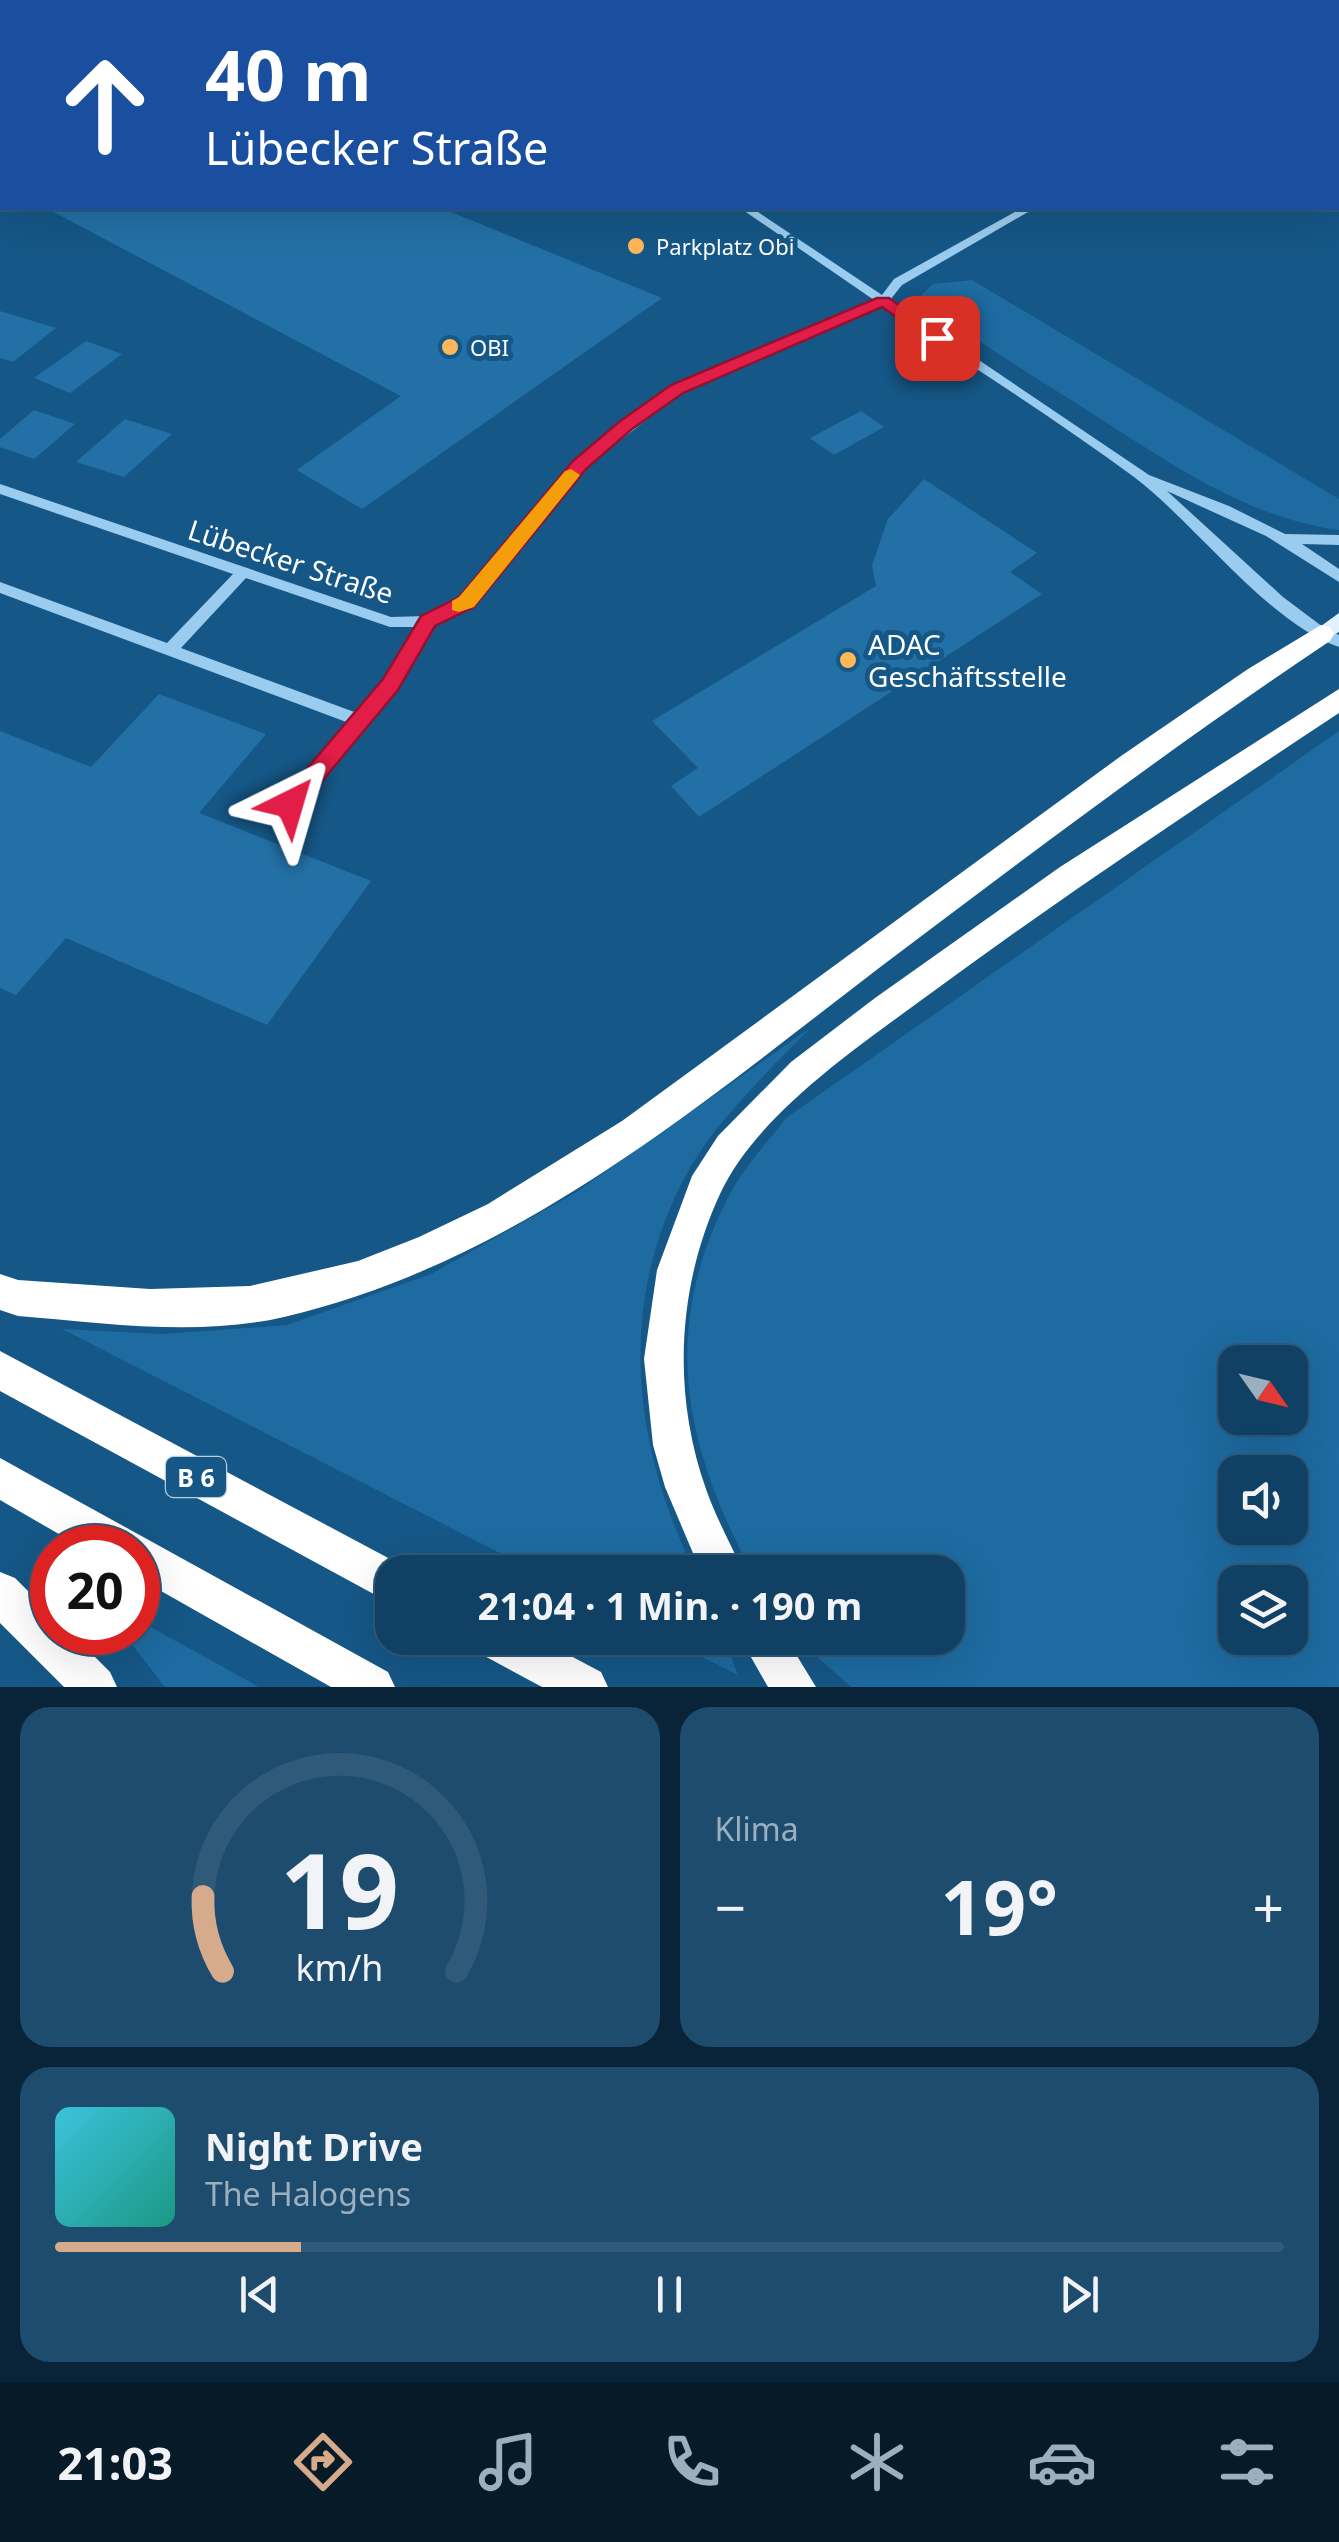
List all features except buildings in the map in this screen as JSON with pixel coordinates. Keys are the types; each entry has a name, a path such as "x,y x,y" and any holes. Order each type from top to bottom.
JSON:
{"highway":[{"path":"0,1292 18,1298 188,1310 281,1300 360,1278 454,1242 560,1182 1107,782 1333,632"},
{"path":"713,1555 696,1524 672,1450 660,1352 676,1260 710,1177 768,1105 823,1054 982,936 1339,699"},
{"name":"B 6","path":"0,1370 375,1574"},
{"path":"0,1478 83,1525"},
{"path":"160,1567 373,1687"},
{"path":"0,1592 95,1687"},
{"path":"526,1655 586,1687"},
{"path":"772,1655 794,1687"}],"street":[{"path":"747,210 1142,476 1278,601 1333,632"},
{"path":"290,804 391,684 428,621 466,602 580,465 664,398 883,301 898,282 1026,210"},
{"path":"1142,476 1221,506 1282,539 1339,577"},
{"name":"Lübecker Straße","path":"0,490 390,622 428,621"},
{"path":"1282,539 1339,540"},
{"path":"170,650 243,572"},
{"path":"0,587 360,721"}],"shaded area":[{"path":"972,280 1339,499 1339,530 1273,514 1210,486 926,306 921,295 933,284"},
{"path":"1339,731 1339,1687 851,1687 815,1655 965,1655 965,1555 744,1555 709,1478 696,1431 689,1385 688,1338 694,1290 708,1242 731,1192 786,1118"},
{"path":"810,1028 746,1095 701,1150 666,1217 651,1268 642,1319 646,1422 657,1473 687,1555 504,1555 62,1329 163,1334 287,1325 431,1274 575,1193"},
{"path":"160,1632 259,1687 165,1687 140,1655 160,1655"},
{"path":"698,1655 730,1655 738,1675"}],"slow traffic":[{"path":"459,606 571,475"}],"place":[{"name":"Parkplatz Obi","path":"636,246"},
{"name":"OBI","path":"450,347"},
{"name":"ADAC Geschäftsstelle","path":"848,660"}],"route":[{"path":"290,804 391,684 428,621 466,602 580,465 625,426 677,389 883,301 937,338"}]}
